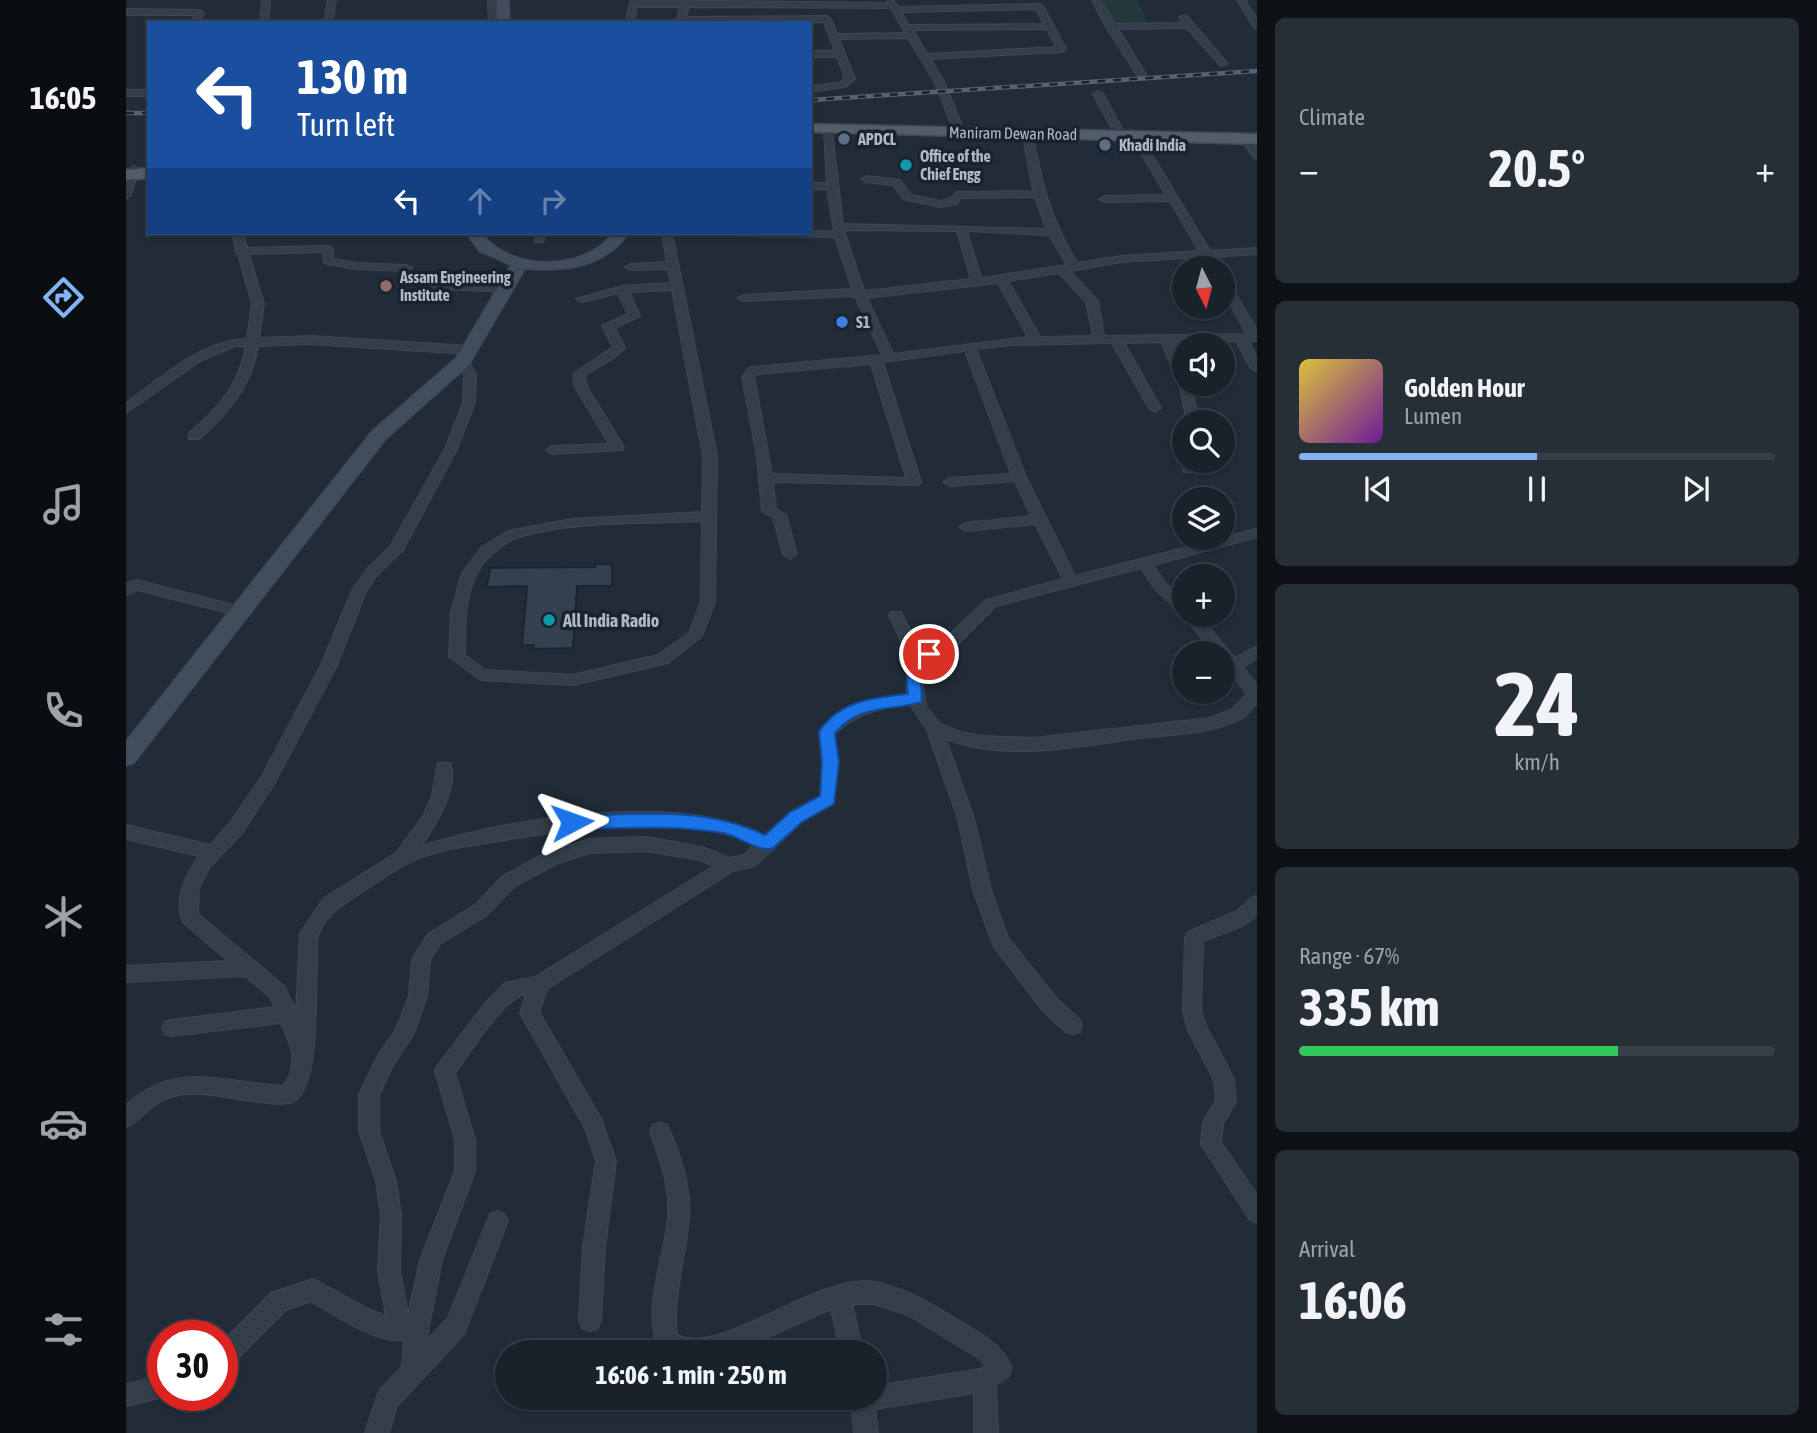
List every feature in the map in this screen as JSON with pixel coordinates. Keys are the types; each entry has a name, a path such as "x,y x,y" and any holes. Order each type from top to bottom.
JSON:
{"main road":[{"name":"Maniram Dewan Road","path":"812,130 1131,136"},
{"name":"Maniram Dewan Road","path":"812,130 1131,136 1255,145"}],"street":[{"path":"264,21 266,0"},
{"path":"328,21 332,0"},
{"path":"492,0 493,21"},
{"path":"503,0 504,21"},
{"path":"515,0 515,21"},
{"path":"620,21 625,0"},
{"path":"1096,0 1142,76"},
{"path":"1241,0 1254,16 1257,26"},
{"path":"629,21 634,2 685,5 1039,6 1062,49 923,57"},
{"path":"685,5 681,20 827,19 849,75 848,82 812,89"},
{"path":"893,5 939,81 960,134"},
{"path":"126,12 200,13 196,21"},
{"path":"1110,27 1186,21 1224,64"},
{"path":"834,37 1048,26"},
{"path":"812,54 841,54"},
{"path":"126,93 147,93"},
{"path":"1098,94 1131,136 1208,255"},
{"path":"765,478 914,482 883,359 859,294 840,230 832,186 827,132"},
{"path":"1028,136 1039,194 1068,268 1092,301 1099,338"},
{"path":"126,195 136,171"},
{"path":"866,179 896,183 907,197 940,204 953,202 957,195 1039,194"},
{"path":"812,186 832,186"},
{"path":"1104,200 1172,198"},
{"path":"812,231 961,228 1054,232"},
{"path":"961,228 977,282"},
{"path":"194,436 221,413 248,365 258,304 237,235"},
{"path":"476,235 490,254 519,265 584,259 609,247 619,235"},
{"path":"489,235 500,247 531,256 575,251 594,243 602,235"},
{"path":"667,235 710,456 708,602 695,636 663,659 573,680 481,675 457,657 458,612 469,573 486,550 513,534 572,523 708,516"},
{"path":"240,251 328,249 328,261 355,266 406,268"},
{"path":"744,298 859,294 1001,279 1121,259 1257,251"},
{"path":"127,755 379,435 466,356 519,265"},
{"path":"631,267 673,265"},
{"path":"1001,279 1036,340"},
{"path":"423,286 506,289"},
{"path":"582,299 622,289 677,286"},
{"path":"552,450 618,447 581,387 579,374 587,366 613,355 619,348 608,326 634,316 622,289"},
{"path":"1236,304 1256,337"},
{"path":"1240,337 1257,368"},
{"path":"790,554 779,515 768,511 766,503 764,456 748,377 752,371 883,359 1036,340 1256,337"},
{"path":"1116,339 1155,408"},
{"path":"126,409 196,358 233,343 312,340 466,356"},
{"path":"1166,340 1172,354"},
{"path":"969,347 1018,477 1072,582"},
{"path":"303,1050 277,992 189,917 190,888 203,863 236,828 268,780 329,665 359,591 372,572 396,551 451,449 469,403 470,374 466,356"},
{"path":"950,482 1018,477"},
{"path":"966,527 1040,519"},
{"path":"1073,1026 1050,1005 1000,942 982,890 967,819 934,728 916,698 914,680 918,666 925,658 948,645 991,603 1257,533"},
{"path":"1145,563 1161,587 1172,598"},
{"path":"126,590 136,585 240,611"},
{"path":"896,615 908,641 925,658"},
{"path":"1200,627 1213,641"},
{"path":"1235,665 1257,651"},
{"path":"934,728 955,738 999,744 1095,737 1213,723 1239,713 1256,694 1235,667"},
{"path":"407,1329 430,1260 465,1171 465,1140 445,1071 493,1009 512,989 538,984 729,865 750,861 796,817 828,799 830,763 827,732 841,716 876,703 916,698"},
{"path":"402,858 425,829 442,798 444,767"},
{"path":"126,1118 139,1104 169,1088 197,1082 269,1096 288,1096 298,1082 303,1050 310,934 330,903 402,858 456,842 572,822 618,819 679,820 737,829 767,844"},
{"path":"126,832 213,852"},
{"path":"413,1371 407,1329 389,1270 391,1215 386,1181 369,1131 369,1095 384,1063 404,1032 418,996 421,958 434,939 481,910 509,881 550,859 589,846 647,844 702,854 729,865"},
{"path":"1257,902 1250,915 1229,925 1208,928 1194,937 1192,954 1192,1010 1198,1030 1224,1079 1226,1101 1213,1122 1211,1144 1257,1213"},
{"path":"126,974 251,968"},
{"path":"538,984 528,1013 593,1125 606,1161 594,1247 590,1320"},
{"path":"172,1028 288,1014"},
{"path":"660,1132 673,1165 678,1192 678,1224 668,1262 663,1318 667,1342 687,1352 725,1345 839,1294 874,1293 914,1306 988,1351 1001,1368 985,1380 887,1395"},
{"path":"377,1433 387,1399 456,1326 497,1221"},
{"path":"238,1342 279,1301 313,1290 361,1317 407,1329"},
{"path":"839,1294 849,1340"},
{"path":"985,1380 986,1433"},
{"path":"126,1395 147,1390"},
{"path":"863,1410 866,1433"}],"green space":[{"path":"1097,0 1138,0 1148,24 1110,25"}],"building":[{"name":"All India Radio","path":"595,564 612,564 612,586 577,586 573,648 534,649 534,645 522,645 527,586 487,587 490,568 595,567"}],"railway":[{"path":"812,100 1257,71"},
{"path":"126,113 147,113"}],"place":[{"name":"APDCL","path":"844,139"},
{"name":"Khadi India","path":"1105,145"},
{"name":"Office of the Chief Engg","path":"906,165"},
{"name":"Assam Engineering Institute","path":"386,286"},
{"name":"S1","path":"842,322"},
{"name":"All India Radio","path":"549,620"}],"route":[{"path":"572,822 618,819 679,820 737,829 767,844 796,817 828,799 830,763 827,732 841,716 876,703 916,698 914,680 918,666 929,654"}]}
